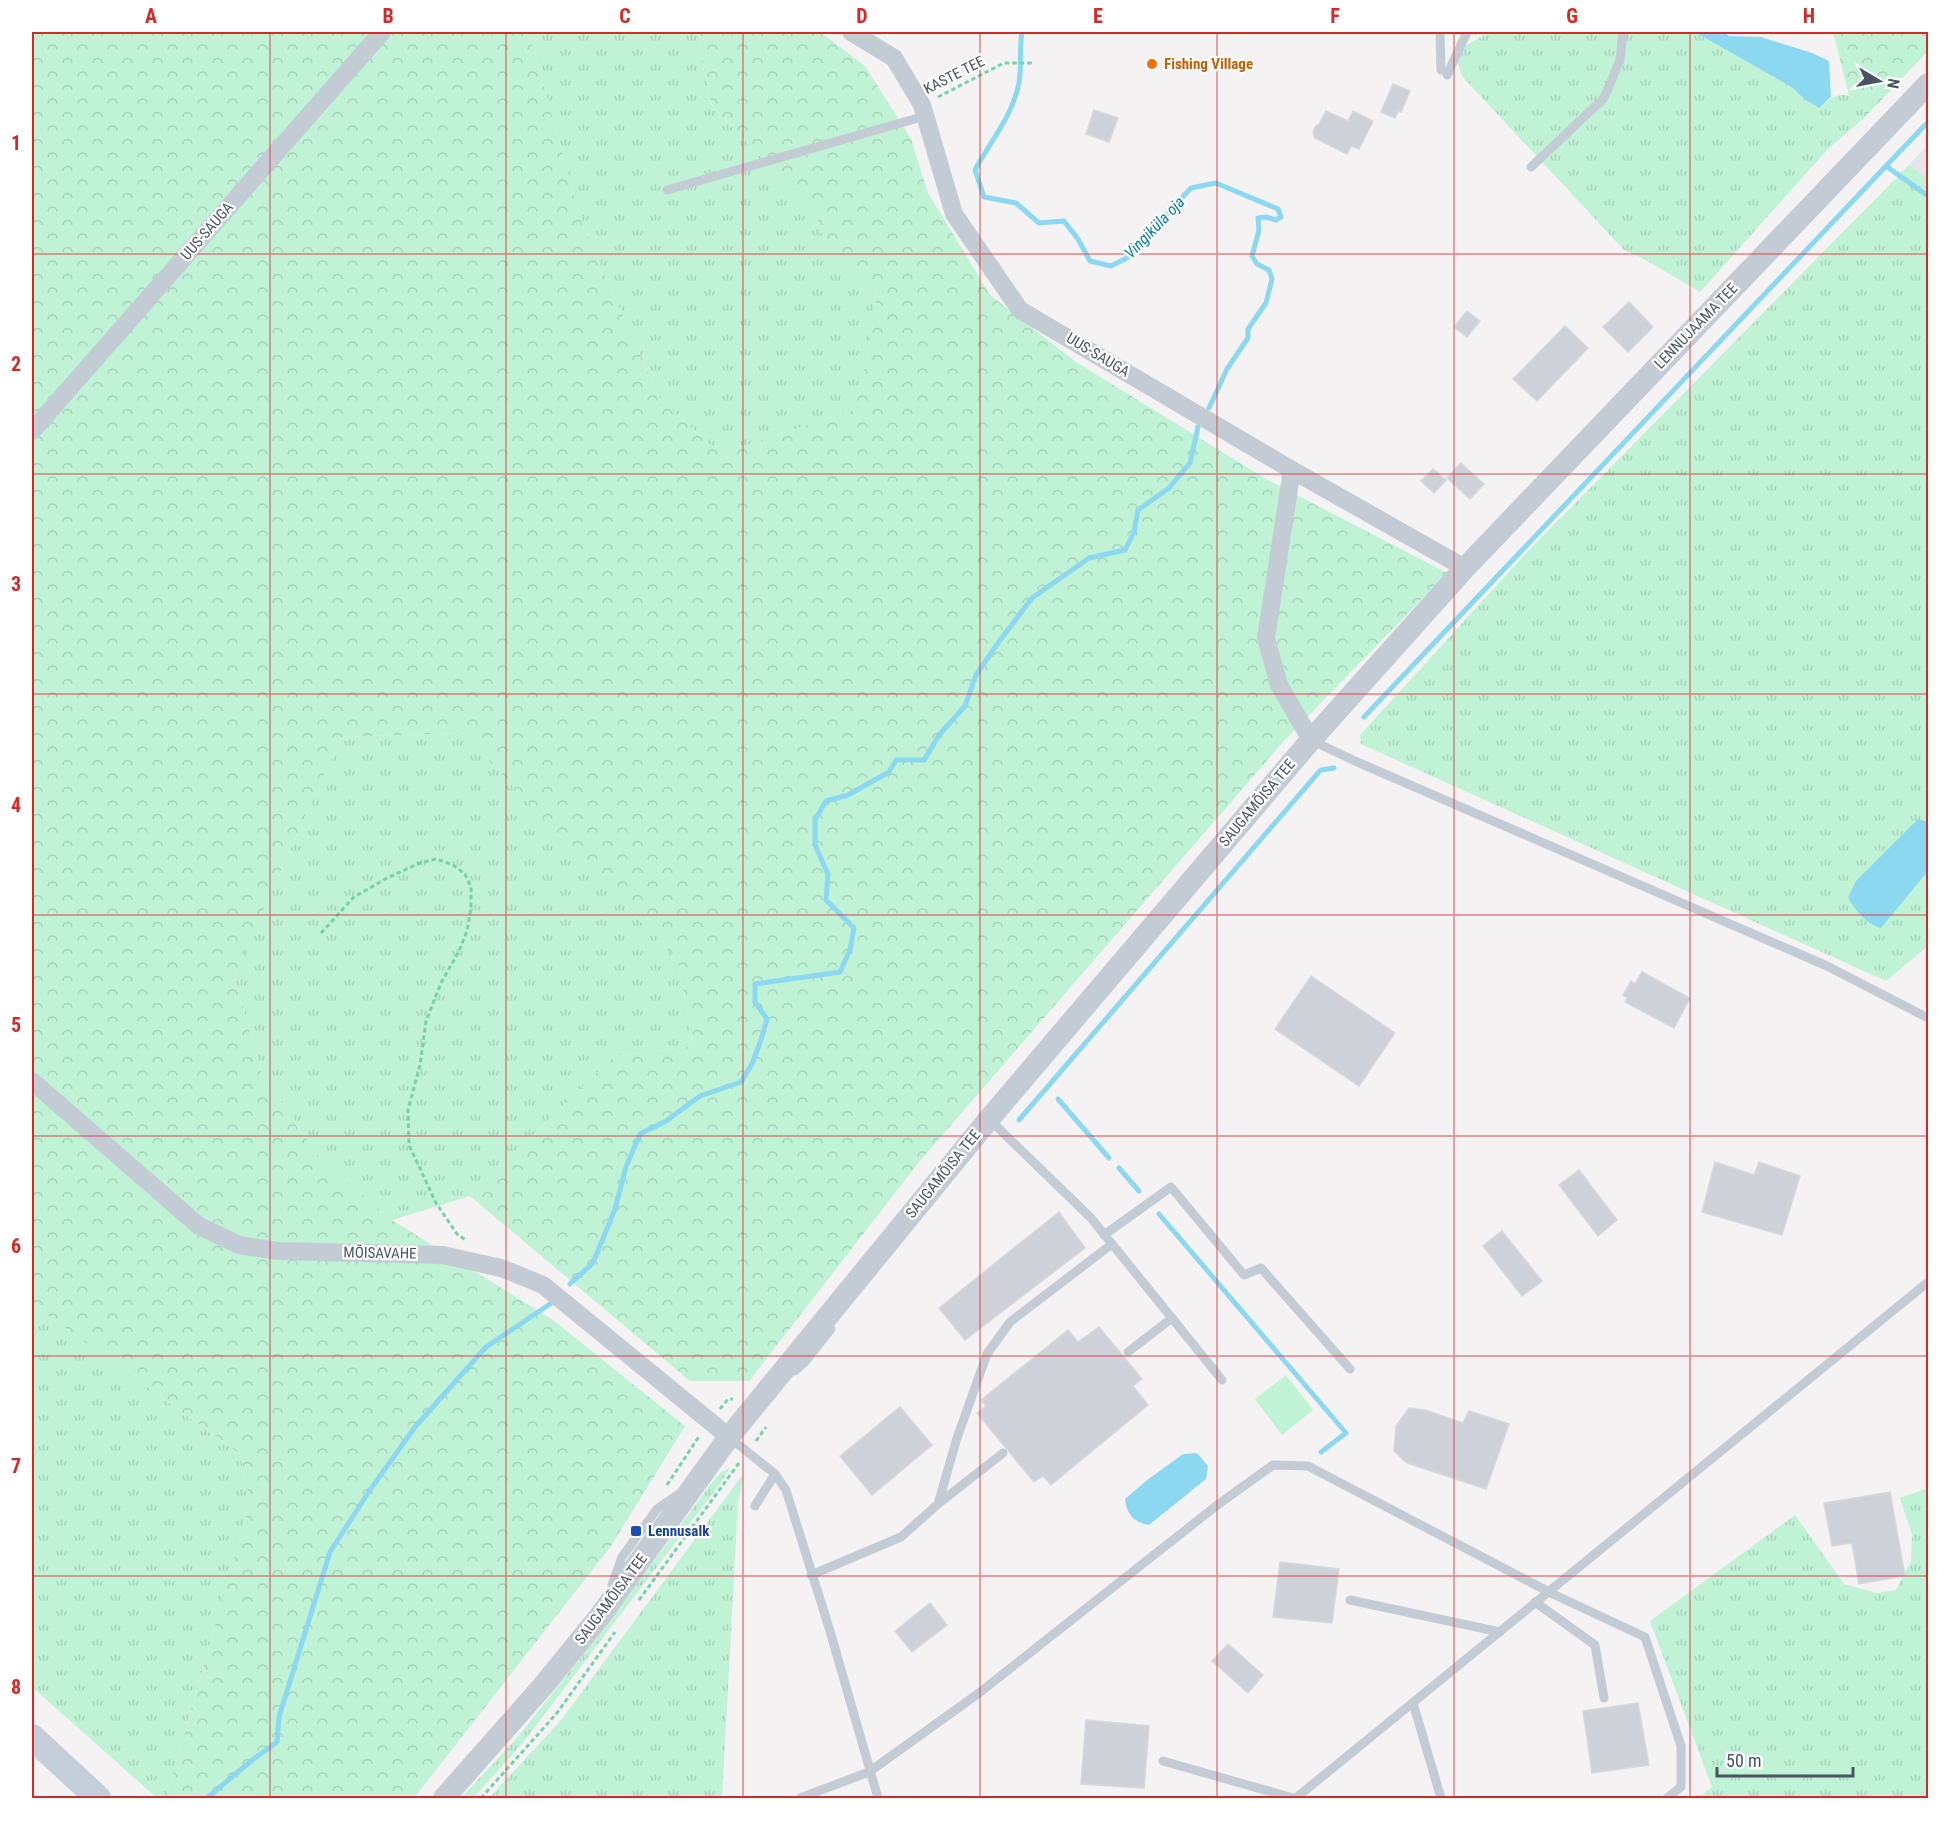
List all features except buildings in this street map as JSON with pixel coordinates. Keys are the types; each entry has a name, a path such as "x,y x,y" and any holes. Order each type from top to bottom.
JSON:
{"main road":[{"path":"32,1737 98,1798"}],"street":[{"name":"UUS-SAUGA","path":"32,430 382,32"},
{"name":"UUS-SAUGA","path":"851,32 894,58 923,111 954,214 1020,310 1292,470 1465,568"},
{"name":"LENNUJAAMA TEE","path":"1465,568 1929,84"},
{"path":"1292,470 1266,638 1279,685 1311,740"},
{"name":"SAUGAMÕISA TEE","path":"444,1798 543,1686 610,1621 698,1480 729,1437 761,1414 866,1269 989,1119 1311,740 1465,568"},
{"name":"MÕISAVAHE","path":"32,1081 199,1226 239,1245 279,1251 443,1255 501,1268 543,1285 729,1437"}],"lane":[{"path":"1440,32 1444,72 1467,32"},
{"path":"1531,167 1604,98 1620,60 1623,32"},
{"path":"667,190 923,111"},
{"path":"1311,740 1827,966 1929,1018"},
{"path":"989,1119 1091,1218 1222,1380"},
{"path":"1104,1235 1171,1187 1244,1275 1261,1268 1350,1369"},
{"path":"938,1504 957,1438 987,1354 1010,1322 1112,1244"},
{"path":"761,1414 838,1320 866,1269"},
{"path":"1163,1761 1295,1798 1929,1282"},
{"path":"1128,1352 1172,1318"},
{"path":"729,1437 775,1474 786,1490 830,1631 878,1798"},
{"path":"811,1575 901,1538 938,1504 1003,1453"},
{"path":"800,1798 869,1772 979,1692 1216,1506 1273,1465 1308,1466 1548,1592 1645,1637 1681,1746 1681,1786 1667,1798"},
{"path":"755,1506 775,1474"},
{"path":"1350,1600 1500,1632"},
{"path":"1535,1602 1595,1645 1604,1698"},
{"path":"1413,1703 1442,1798"}],"path":[{"name":"KASTE TEE","path":"923,111 1004,63 1033,63"},
{"path":"321,933 354,897 420,863 436,859 465,874 471,887 471,907 467,931 441,983 426,1021 420,1065 408,1110 409,1145 436,1203 457,1234 475,1247"},
{"path":"634,1606 747,1452 761,1414"},
{"path":"480,1798 557,1713 610,1621"},
{"path":"32,1795 35,1798"}],"shaded area":[{"path":"1928,144 1928,179 1909,165"}],"green space":[{"path":"32,32 529,32 582,224 660,399 720,454 853,410 870,348 877,288 827,251 816,215 712,106 702,62 699,32 820,32 865,66 911,139 928,193 990,295 1076,362 1266,479 1447,573 1283,742 919,1162 749,1381 690,1381 470,1196 614,1056 695,1046 677,960 463,733 341,737 234,975 262,1074 322,1161 392,1220 553,1320 685,1426 611,1546 414,1798 166,1798 250,1503 240,1454 32,1304"},
{"path":"529,32 699,32 702,62 712,106 816,215 827,251 877,288 870,348 853,410 720,454 660,399 582,224"},
{"path":"1490,32 1695,32 1793,88 1804,99 1819,108 1838,95 1849,95 1861,100 1867,115 1827,150 1700,292 1646,260 1624,250 1462,76 1454,52"},
{"path":"1833,32 1928,32 1928,51 1867,115 1861,100 1849,95"},
{"path":"1909,165 1928,179 1928,946 1886,981 1361,744 1360,735 1529,550"},
{"path":"463,733 677,960 695,1046 614,1056 470,1196 392,1220 322,1161 262,1074 234,975 341,737"},
{"path":"32,1304 240,1454 250,1503 166,1798 157,1798 32,1687"},
{"path":"1286,1375 1313,1410 1282,1435 1255,1399"},
{"path":"730,1468 522,1744 473,1798 461,1798 516,1739 605,1627 710,1485 721,1472"},
{"path":"744,1473 738,1503 722,1798 489,1798 562,1719"},
{"path":"1928,1488 1928,1798 1698,1798 1712,1787 1650,1621 1795,1515 1844,1584 1877,1593 1896,1590 1911,1561 1912,1535 1900,1498"}],"water":[{"path":"1695,32 1724,32 1729,36 1761,37 1812,53 1829,61 1831,97 1819,108 1804,99 1793,88"},
{"path":"1918,819 1928,822 1928,871 1881,928 1871,924 1862,916 1848,897 1856,881"},
{"path":"1197,1453 1208,1466 1206,1479 1149,1525 1132,1517 1125,1499 1183,1454"}],"waterway":[{"name":"Vingiküla oja","path":"1022,32 1020,77 1016,95 975,170 984,197 1016,203 1039,223 1064,221 1078,239 1090,261 1111,266 1127,258 1191,188 1216,183 1278,209 1281,217 1276,220 1266,217 1258,218 1259,230 1252,256 1257,264 1269,270 1272,279 1266,303 1248,329 1248,338 1227,369 1209,408"},
{"path":"1886,166 1928,122"},
{"path":"1364,717 1886,166 1928,196"},
{"path":"570,1284 593,1263 615,1209 626,1167 640,1134 666,1121 700,1096 741,1082 752,1064 767,1019 755,1002 755,984 840,972 850,950 854,928 826,900 828,874 815,845 815,820 826,801 848,795 889,772 896,760 924,760 940,734 965,706 976,675 1032,598 1089,558 1125,550 1134,532 1138,510 1169,488 1190,463 1198,427"},
{"path":"1019,1120 1318,773 1321,770 1334,768"},
{"path":"1058,1099 1109,1158"},
{"path":"1119,1168 1139,1191"},
{"path":"1159,1214 1346,1433 1321,1452"},
{"path":"207,1798 277,1742 279,1717 330,1552 370,1490 415,1427 486,1347 550,1304"}],"place":[{"name":"Fishing Village","path":"1152,64"},
{"name":"Lennusalk","path":"636,1531"}]}
